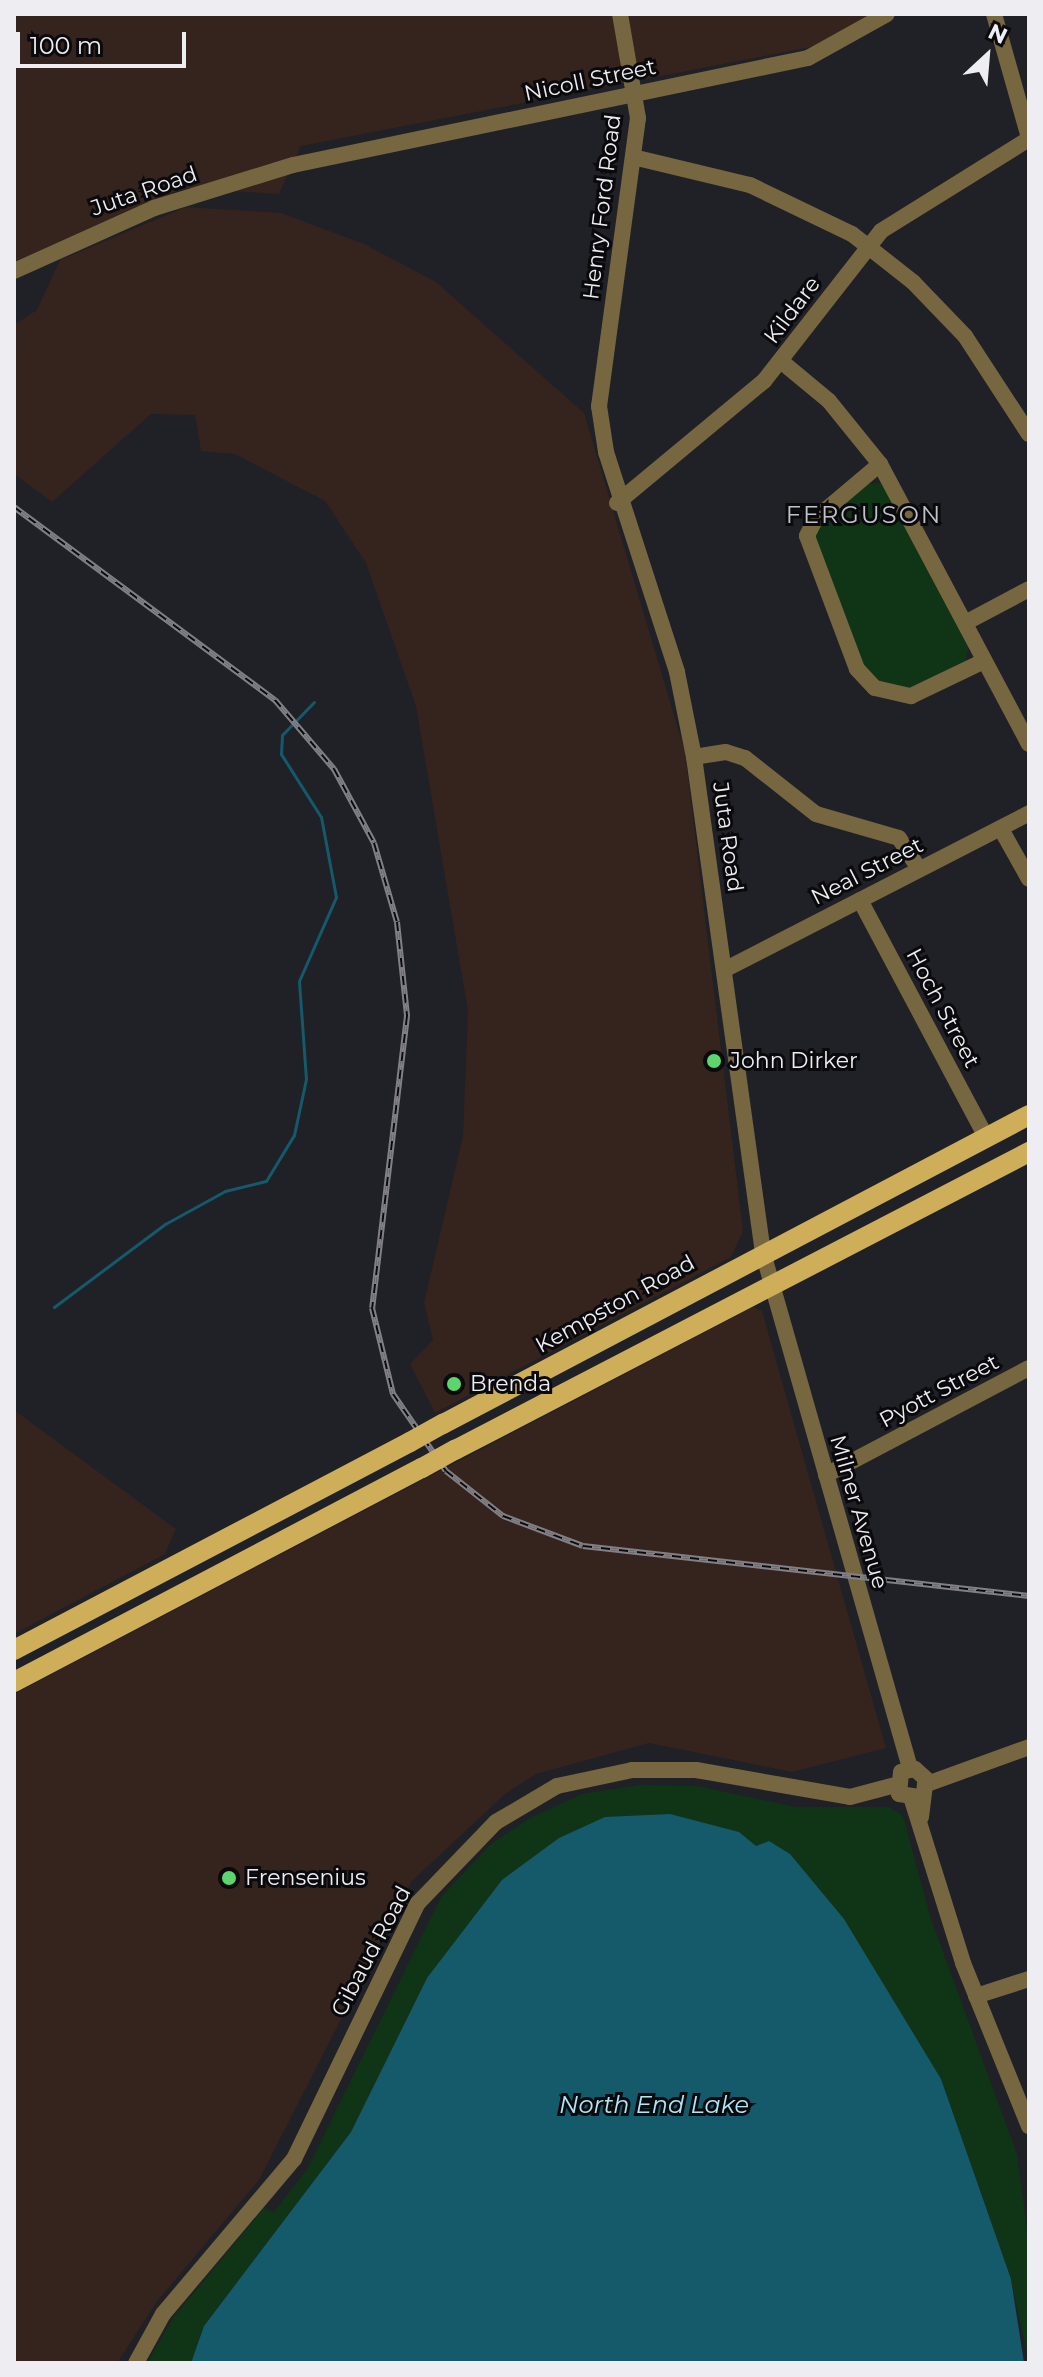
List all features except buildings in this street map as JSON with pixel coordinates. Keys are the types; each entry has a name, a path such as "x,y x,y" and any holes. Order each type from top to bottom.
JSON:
{"main road":[{"name":"Kempston Road","path":"14,1650 1029,1115"},
{"path":"14,1682 771,1284 1029,1152"}],"street":[{"name":"Henry Ford Road","path":"599,406 633,157 636,93 620,14"},
{"name":"Nicoll Street","path":"293,165 819,54 887,14"},
{"path":"994,14 1029,138"},
{"name":"Kildare","path":"617,503 782,362 867,245 1029,138"},
{"path":"1007,154 1029,155"},
{"path":"633,157 750,185 867,245 965,336 1029,434"},
{"name":"Juta Road","path":"14,271 154,208 293,165"},
{"path":"782,362 829,401 880,464 1029,744"},
{"name":"Juta Road","path":"599,406 617,503 677,672 694,757 726,969 743,1143 771,1284"},
{"path":"880,464 816,518 807,536 857,669 875,688 911,696 984,661"},
{"path":"965,623 1029,589"},
{"path":"694,757 726,752 745,758 816,814 899,838 919,869"},
{"name":"Neal Street","path":"726,969 1029,813"},
{"path":"1001,829 1029,879"},
{"name":"Hoch Street","path":"860,900 986,1137"},
{"name":"Milner Avenue","path":"771,1284 921,1819 976,1996 1028,2120"},
{"name":"Pyott Street","path":"826,1475 1029,1368"},
{"name":"Gibaud Road","path":"136,2363 163,2314 294,2159 418,1903 496,1822 557,1786 632,1770 696,1770 814,1794 879,1793 1029,1747"},
{"path":"976,1996 1029,1979"}],"shaded area":[{"path":"14,14 874,14 821,45 301,146 279,194 184,188 14,262"},
{"path":"186,207 281,213 364,244 436,282 584,413 685,752 743,1231 731,1257 435,1413 410,1364 433,1340 424,1303 463,1136 468,1011 416,706 366,563 325,501 235,454 201,451 195,415 151,414 52,502 14,474 14,325 37,310 60,260"},
{"path":"753,1307 762,1311 886,1748 792,1772 649,1743 536,1774 505,1794 411,1882 259,2180 158,2300 117,2363 14,2363 14,1694"},
{"path":"14,1410 176,1529 165,1554 14,1634"}],"green space":[{"path":"882,483 969,644 965,664 918,689 886,687 866,672 813,541 815,528 865,484"},
{"path":"639,1785 697,1786 796,1807 889,1807 903,1816 931,1919 1017,2154 1029,2244 1029,2363 1011,2279 941,2079 789,1854 769,1842 756,1847 739,1832 427,1978 351,2132 204,2326 191,2363 147,2363 173,2318 264,2208 274,2212 308,2168 441,1897 490,1845 530,1818 582,1794"}],"water":[{"name":"North End Lake","path":"670,1814 739,1832 756,1846 769,1841 790,1854 844,1919 941,2079 1011,2279 1024,2363 191,2363 204,2326 351,2132 427,1978 502,1880 559,1838 605,1817"}],"waterway":[{"path":"54,1307 165,1224 225,1191 266,1181 294,1135 306,1079 299,981 336,897 321,817 281,754 282,735 314,702"}],"railway":[{"path":"14,507 275,700 334,769 374,843 397,922 407,1016 372,1308 393,1394 446,1471 503,1516 583,1546 1029,1596"}],"place":[{"name":"John Dirker","path":"714,1061"},
{"name":"Brenda","path":"454,1384"},
{"name":"Frensenius","path":"229,1878"}],"district":[{"name":"FERGUSON","path":"864,515"}]}
